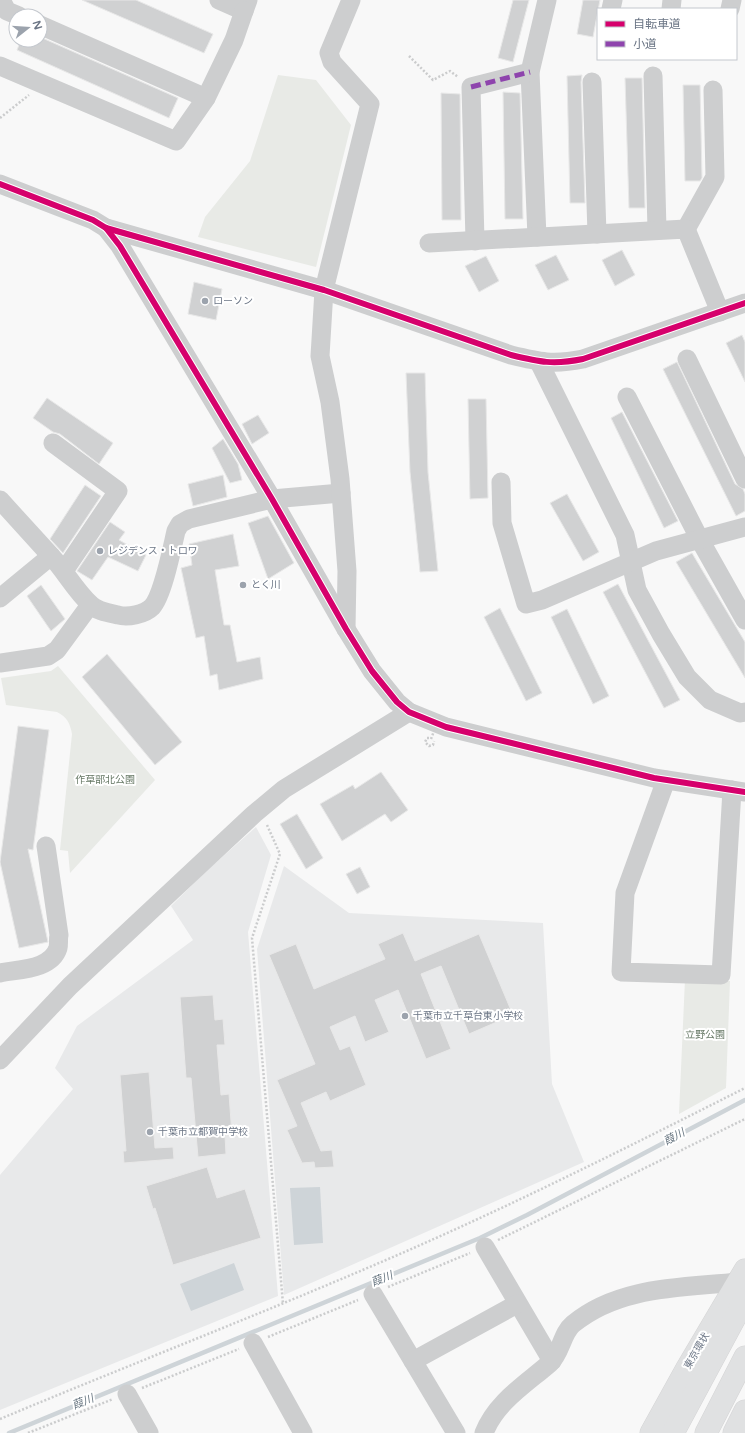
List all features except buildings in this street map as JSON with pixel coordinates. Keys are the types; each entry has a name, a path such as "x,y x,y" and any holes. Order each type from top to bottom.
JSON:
{"highway":[{"path":"673,1433 688,1406 743,1284"},
{"name":"東京環状","path":"651,1433 687,1368 743,1284"},
{"path":"706,1433 745,1356"},
{"path":"734,1433 745,1411"}],"street":[{"path":"1,0 8,11"},
{"path":"0,66 176,141 206,98 234,40 246,6 218,0"},
{"path":"346,629 347,570 341,493 330,402 320,356 324,290 370,104 332,62 329,54 351,0"},
{"path":"537,237 530,72 547,0"},
{"path":"48,29 206,98"},
{"path":"475,241 471,87 530,72"},
{"path":"653,76 657,230"},
{"path":"592,82 597,234"},
{"path":"686,229 715,177 713,90"},
{"path":"0,184 93,220 106,228 324,290 511,356 539,362 560,364 583,359 745,303"},
{"path":"106,228 120,246 272,499 346,629 384,688 409,712 446,727 666,780 738,791 721,975 621,972 624,893 666,780"},
{"path":"429,243 686,229"},
{"path":"686,229 720,312"},
{"path":"687,359 745,479"},
{"path":"539,362 626,535 637,590 687,677 710,700 740,713 745,712"},
{"path":"627,397 700,540 745,620"},
{"path":"53,443 118,490 64,571"},
{"path":"501,482 502,523 526,604 542,600 656,551 745,527"},
{"path":"0,500 64,571 90,605 104,612 122,616 136,615 152,608 158,598 176,531 180,524 189,519 272,499 341,493"},
{"path":"0,598 51,556"},
{"path":"0,663 48,656 57,650 90,605"},
{"path":"0,1060 70,986 254,814 284,789 409,712"},
{"path":"0,973 40,966 49,960 58,948 58,935 46,846"},
{"path":"485,1247 517,1304 552,1361"},
{"path":"484,1433 489,1421 515,1392 552,1361 571,1325 600,1305 638,1292 743,1284"},
{"path":"373,1294 456,1433"},
{"path":"414,1361 517,1304"},
{"path":"253,1343 303,1433"},
{"path":"127,1394 149,1433"}],"path":[{"path":"409,56 433,80 450,71 471,87"},
{"path":"0,118 27,98 37,81"},
{"path":"434,741 433,745 429,746 425,742 427,738 431,739 440,715"},
{"path":"265,822 280,854 252,938 283,1304"},
{"path":"0,1419 283,1304 411,1249 536,1192 745,1088"},
{"path":"28,1433 253,1343 485,1247 745,1119"}],"shaded area":[{"name":"千葉市立都賀中学校","path":"256,827 271,855 248,932 278,1296 0,1410 0,1175 73,1089 55,1068 77,1026 193,940 171,906 203,874"},
{"name":"千葉市立千草台東小学校","path":"284,866 349,913 543,923 552,1084 584,1162 284,1295 257,949"},
{"path":"320,1187 323,1243 294,1245 290,1188"},
{"path":"234,1263 244,1290 191,1311 180,1284"}],"green space":[{"path":"278,75 316,80 351,125 316,267 198,237 205,217 250,161"},
{"name":"作草部北公園","path":"58,666 155,780 70,873 68,851 60,850 72,734 68,721 57,712 6,705 1,678 51,671"},
{"name":"立野公園","path":"685,979 730,981 726,1088 679,1114"}],"waterway":[{"name":"葭川","path":"9,1433 480,1238 527,1215 745,1100"}],"marked path":[{"path":"471,87 530,72"}],"cycle path":[{"path":"0,184 93,220 106,228 324,290 511,355 539,361 563,362 583,359 745,303"},
{"path":"106,228 120,246 272,499 346,629 372,671 397,702 409,712 446,727 654,778 745,792"}],"place":[{"name":"ローソン","path":"205,301"},
{"name":"レジデンス・トロワ","path":"100,551"},
{"name":"とく川","path":"243,585"},
{"name":"千葉市立千草台東小学校","path":"405,1016"},
{"name":"千葉市立都賀中学校","path":"150,1132"}]}
